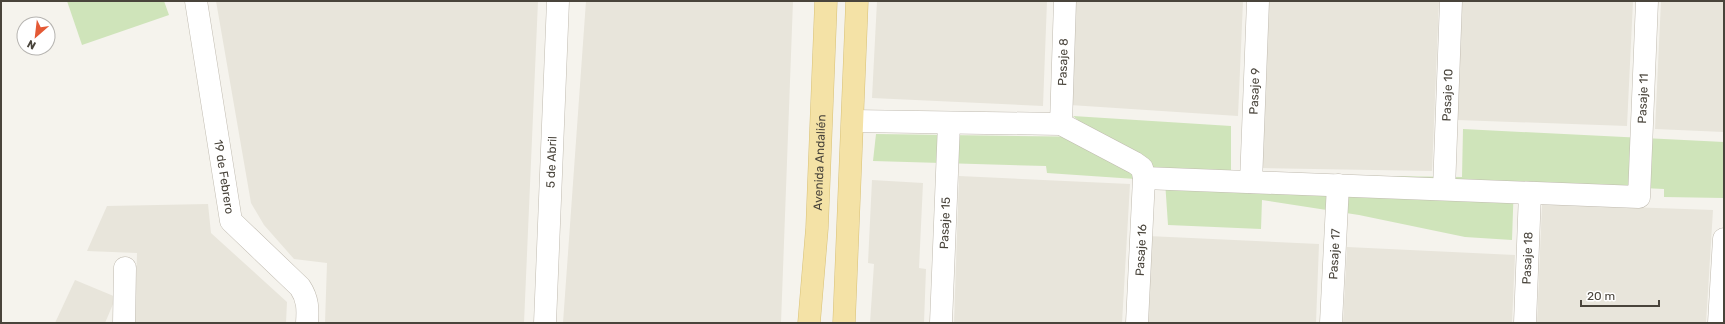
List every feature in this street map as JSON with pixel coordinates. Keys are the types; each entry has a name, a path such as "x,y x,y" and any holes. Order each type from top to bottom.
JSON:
{"main road":[{"name":"Avenida Andalién","path":"809,323 816,228 826,1"},
{"path":"844,323 857,1"}],"street":[{"name":"19 de Febrero","path":"196,1 230,221 300,287 306,296 308,306 308,323"},
{"name":"5 de Abril","path":"545,323 558,1"},
{"name":"Pasaje 8","path":"1061,124 1065,1"},
{"name":"Pasaje 9","path":"1251,182 1258,1"},
{"name":"Pasaje 10","path":"1444,189 1451,1"},
{"name":"Pasaje 11","path":"1530,193 1639,197 1647,1"},
{"path":"853,121 1061,124 1135,163 1142,168 1144,178 1530,193"},
{"name":"Pasaje 15","path":"941,323 949,123"},
{"name":"Pasaje 16","path":"1137,323 1144,178"},
{"name":"Pasaje 17","path":"1331,323 1338,185"},
{"name":"Pasaje 18","path":"1525,323 1530,193"},
{"path":"1719,323 1724,239"},
{"path":"124,323 125,268"}],"shaded area":[{"path":"216,1 538,1 524,323 325,323 327,263 294,259 264,225 251,203"},
{"path":"586,1 793,1 781,323 563,323"},
{"path":"877,1 1047,1 1043,106 872,98"},
{"path":"1075,1 1243,1 1238,116 1070,105"},
{"path":"1268,1 1439,1 1432,171 1261,168"},
{"path":"1462,1 1633,1 1627,126 1457,120"},
{"path":"1661,1 1724,1 1724,132 1655,129"},
{"path":"959,176 1130,184 1122,323 954,323"},
{"path":"872,180 923,183 919,268 926,269 924,323 870,323 874,264 868,263"},
{"path":"208,204 211,233 287,302 286,323 135,323 137,253 87,251 107,206"},
{"path":"1542,204 1713,210 1706,323 1537,323"},
{"path":"1148,236 1319,244 1316,323 1144,323"},
{"path":"1347,247 1515,255 1512,323 1343,323"},
{"path":"75,280 116,297 105,323 55,323"}],"green space":[{"path":"67,1 164,1 169,15 82,45"},
{"path":"1073,116 1231,126 1231,174 1462,177 1463,129 1724,142 1724,198 1664,197 1664,189 1514,182 1512,240 1465,237 1359,215 1262,200 1261,229 1168,225 1165,181 1047,173 1046,166 873,161 876,134 1098,137"}]}
